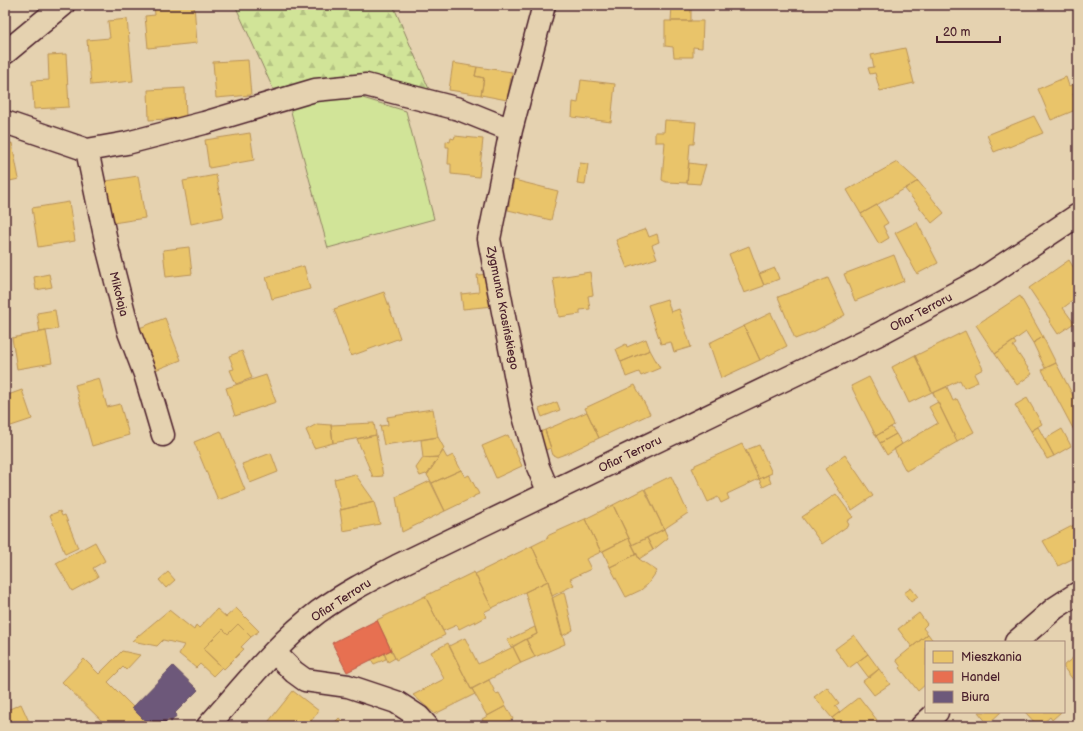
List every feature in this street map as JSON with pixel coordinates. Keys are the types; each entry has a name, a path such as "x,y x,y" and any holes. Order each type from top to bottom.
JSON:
{"street":[{"path":"5,53 63,5"},
{"name":"Zygmunta Krasińskiego","path":"544,5 510,130 490,239 521,405 538,467 549,493"},
{"path":"5,122 87,150 126,143 204,123 315,90 366,85 459,109 510,130"},
{"name":"Mikołaja","path":"87,150 108,250 129,332 145,374 163,435"},
{"name":"Ofiar Terroru","path":"208,726 274,652 314,616 353,589 870,338 949,297 988,274 1078,215"},
{"path":"1017,641 1055,608 1078,593"},
{"path":"274,652 294,672 305,680 348,686 396,702 419,717 427,726"},
{"path":"922,726 936,713"}],"green space":[{"path":"235,5 393,5 432,96 282,95 274,91"},
{"path":"346,93 406,111 434,219 328,248 290,108 309,101"}],"building: Mieszkania":[{"path":"154,5 194,5 197,43 148,48 145,16 155,15"},
{"path":"668,5 668,7 653,6"},
{"path":"672,5 691,5 691,21 671,21"},
{"path":"127,19 133,81 91,85 87,40 110,38 108,21"},
{"path":"665,21 703,21 702,48 693,47 693,57 674,57 673,47 665,46"},
{"path":"905,48 914,83 880,91 875,73 870,74 868,68 874,67 871,55"},
{"path":"66,54 69,107 34,109 32,81 49,80 48,55"},
{"path":"248,60 251,95 216,98 213,62"},
{"path":"453,63 477,67 475,76 484,78 481,95 449,90"},
{"path":"477,67 512,72 507,100 481,95 484,78 475,76"},
{"path":"1066,77 1069,86 1075,83 1078,91 1073,94 1078,109 1051,120 1038,89"},
{"path":"581,80 615,84 611,122 572,117 573,102 578,103"},
{"path":"185,88 186,118 149,120 148,90"},
{"path":"1034,116 1043,133 994,152 987,135"},
{"path":"665,120 696,122 694,144 690,144 687,183 666,182 662,180 665,142 655,142 655,132 664,132"},
{"path":"250,133 254,160 209,168 205,140"},
{"path":"455,136 483,139 479,177 451,174 451,164 448,164 449,147 446,147 446,141 450,142 451,138 454,139"},
{"path":"12,143 19,179 5,182 5,145"},
{"path":"897,162 918,181 861,214 847,190"},
{"path":"580,163 588,164 585,185 577,184"},
{"path":"689,163 706,164 700,184 687,183"},
{"path":"216,175 224,217 191,224 183,181"},
{"path":"138,176 145,218 113,223 106,181"},
{"path":"514,180 558,191 551,220 508,210"},
{"path":"918,181 944,213 932,223 905,189"},
{"path":"69,202 75,241 38,247 32,208"},
{"path":"877,205 888,223 883,226 889,238 879,244 861,214"},
{"path":"917,222 938,263 917,274 895,233"},
{"path":"646,229 649,237 657,234 659,242 652,245 657,258 627,268 616,240"},
{"path":"749,246 764,286 744,293 729,254"},
{"path":"189,247 192,274 166,277 163,250"},
{"path":"894,255 904,281 855,301 844,274"},
{"path":"1069,260 1078,275 1078,305 1075,299 1063,308 1074,323 1058,334 1029,288"},
{"path":"304,266 310,289 272,299 266,277"},
{"path":"775,268 779,279 764,285 759,274"},
{"path":"590,272 593,295 588,296 590,309 580,310 580,314 559,317 553,278"},
{"path":"49,274 52,287 36,290 34,277"},
{"path":"490,274 493,306 463,309 461,294 479,292 477,275"},
{"path":"828,278 845,315 813,332 795,339 778,297"},
{"path":"384,292 400,338 351,356 334,309"},
{"path":"1020,296 1043,337 1033,343 1026,332 995,354 976,325"},
{"path":"667,299 671,312 679,309 691,347 674,352 671,342 661,344 648,305"},
{"path":"55,310 58,329 40,332 37,313"},
{"path":"771,313 787,346 760,360 744,326"},
{"path":"165,318 181,360 145,374 129,332"},
{"path":"744,326 760,360 721,378 709,343"},
{"path":"46,331 52,363 17,369 12,338"},
{"path":"965,331 983,369 974,374 978,382 964,388 960,380 933,393 915,356"},
{"path":"1043,337 1056,363 1045,368 1033,343"},
{"path":"646,339 650,350 621,362 616,349 626,344 627,347"},
{"path":"1014,341 1016,344 1013,346 1032,374 1017,385 995,354"},
{"path":"650,350 660,368 641,376 639,372 626,377 621,362"},
{"path":"242,351 252,378 236,384 230,370 234,369 229,356"},
{"path":"915,355 932,392 909,403 892,367"},
{"path":"1056,363 1078,405 1077,436 1042,370"},
{"path":"266,375 276,402 235,416 226,388"},
{"path":"869,377 894,425 876,436 851,386"},
{"path":"99,378 107,407 120,404 129,435 92,446 75,385"},
{"path":"635,385 650,414 599,438 585,408"},
{"path":"947,387 953,401 957,399 974,432 957,441 933,393"},
{"path":"22,390 32,419 5,428 5,396"},
{"path":"1027,398 1042,424 1031,431 1015,405"},
{"path":"557,402 560,410 542,417 539,409"},
{"path":"938,402 957,442 906,471 894,449 938,423 929,407"},
{"path":"433,409 438,437 384,445 380,426 388,425 387,417"},
{"path":"587,412 599,438 568,453 557,457 553,455 545,430"},
{"path":"374,423 376,435 333,443 331,425"},
{"path":"317,424 331,425 333,443 314,448 306,430"},
{"path":"891,427 896,434 880,443 876,436"},
{"path":"1038,427 1054,456 1047,459 1031,431"},
{"path":"1062,429 1071,446 1054,456 1045,439"},
{"path":"545,430 551,448 542,451 537,433"},
{"path":"221,431 245,490 218,500 194,442"},
{"path":"896,434 902,444 887,455 880,443"},
{"path":"376,435 383,476 373,477 357,439"},
{"path":"508,435 522,466 496,478 482,446"},
{"path":"438,437 444,448 439,457 423,458 421,440"},
{"path":"742,444 759,479 727,494 729,499 721,503 718,497 708,502 692,468 695,467 695,465"},
{"path":"759,445 772,473 759,479 746,450"},
{"path":"443,451 447,458 453,455 461,470 432,483 427,475"},
{"path":"271,453 278,472 250,483 242,464"},
{"path":"845,455 873,496 852,510 825,469"},
{"path":"439,457 427,475 420,476 416,468 423,458"},
{"path":"461,470 465,477 469,475 479,494 445,511 432,483"},
{"path":"355,474 374,502 341,510 334,479"},
{"path":"768,475 771,483 763,487 759,479"},
{"path":"671,476 688,513 664,529 645,489"},
{"path":"430,481 445,511 402,532 396,497"},
{"path":"644,489 664,529 632,545 613,505"},
{"path":"836,494 853,517 847,521 849,525 822,544 802,517"},
{"path":"374,502 380,524 343,531 340,510"},
{"path":"613,505 629,538 601,552 585,519"},
{"path":"60,511 62,516 65,515 78,548 65,554 50,515"},
{"path":"585,519 601,552 586,559 591,569 570,579 574,585 552,596 548,581 532,546 548,538 547,536"},
{"path":"1076,524 1078,528 1078,556 1058,566 1043,541"},
{"path":"664,529 668,538 653,550 647,538"},
{"path":"629,538 637,554 610,567 603,551"},
{"path":"647,538 653,550 639,559 632,545"},
{"path":"95,542 105,561 93,568 98,577 72,591 56,563"},
{"path":"532,546 548,581 492,608 475,574"},
{"path":"637,554 639,559 657,571 648,584 641,590 626,597 610,567"},
{"path":"168,572 175,580 166,588 159,580"},
{"path":"474,572 492,608 484,612 486,617 475,623 475,621 459,629 457,625 443,631 425,596"},
{"path":"548,581 565,644 535,657 526,639 537,634 525,592"},
{"path":"911,588 918,597 911,602 904,593"},
{"path":"564,592 573,630 562,636 552,598"},
{"path":"425,596 445,635 396,660 377,620"},
{"path":"236,608 259,631 251,637 238,624 228,634 223,629 203,649 222,667 213,676 200,664 196,668 179,654 184,645 163,640 157,646 132,641 169,610 194,630 196,625 199,628 217,609 226,617"},
{"path":"919,613 927,624 923,628 928,634 912,647 898,629"},
{"path":"238,624 251,637 241,647 244,649 224,669 203,649 223,629 228,634"},
{"path":"535,627 537,634 511,647 507,640"},
{"path":"928,634 933,641 925,641 925,685 918,691 900,668 901,667 896,660"},
{"path":"854,635 868,654 849,668 835,649"},
{"path":"465,638 478,664 513,647 521,663 471,689 449,646"},
{"path":"526,639 535,657 521,663 513,647"},
{"path":"448,643 475,694 435,714 413,695 444,679 431,652"},
{"path":"391,650 395,658 388,662 384,653"},
{"path":"122,651 140,655 126,670 123,667 108,682 150,726 107,726 62,682 84,659 99,674"},
{"path":"384,653 386,659 374,664 371,659"},
{"path":"868,654 879,669 869,678 857,662"},
{"path":"1078,654 1078,686 1065,669 1065,664"},
{"path":"879,669 890,684 874,695 863,681"},
{"path":"489,680 496,694 499,693 506,706 487,716 472,689"},
{"path":"827,687 839,703 835,706 840,712 832,718 814,697"},
{"path":"293,691 319,711 307,726 265,726"},
{"path":"859,697 877,720 869,726 839,726 832,718"},
{"path":"21,704 31,726 5,726 5,711"},
{"path":"506,706 513,719 499,726 485,726 482,719"},
{"path":"979,713 1000,713 988,724"},
{"path":"1026,713 1060,713 1052,720 1050,717 1038,726"},
{"path":"339,718 348,726 331,726"}],"building: Handel":[{"path":"377,620 391,650 347,672 332,643"}],"building: Biura":[{"path":"173,666 198,690 175,713 177,715 171,722 169,719 163,726 150,726 132,708"}]}
